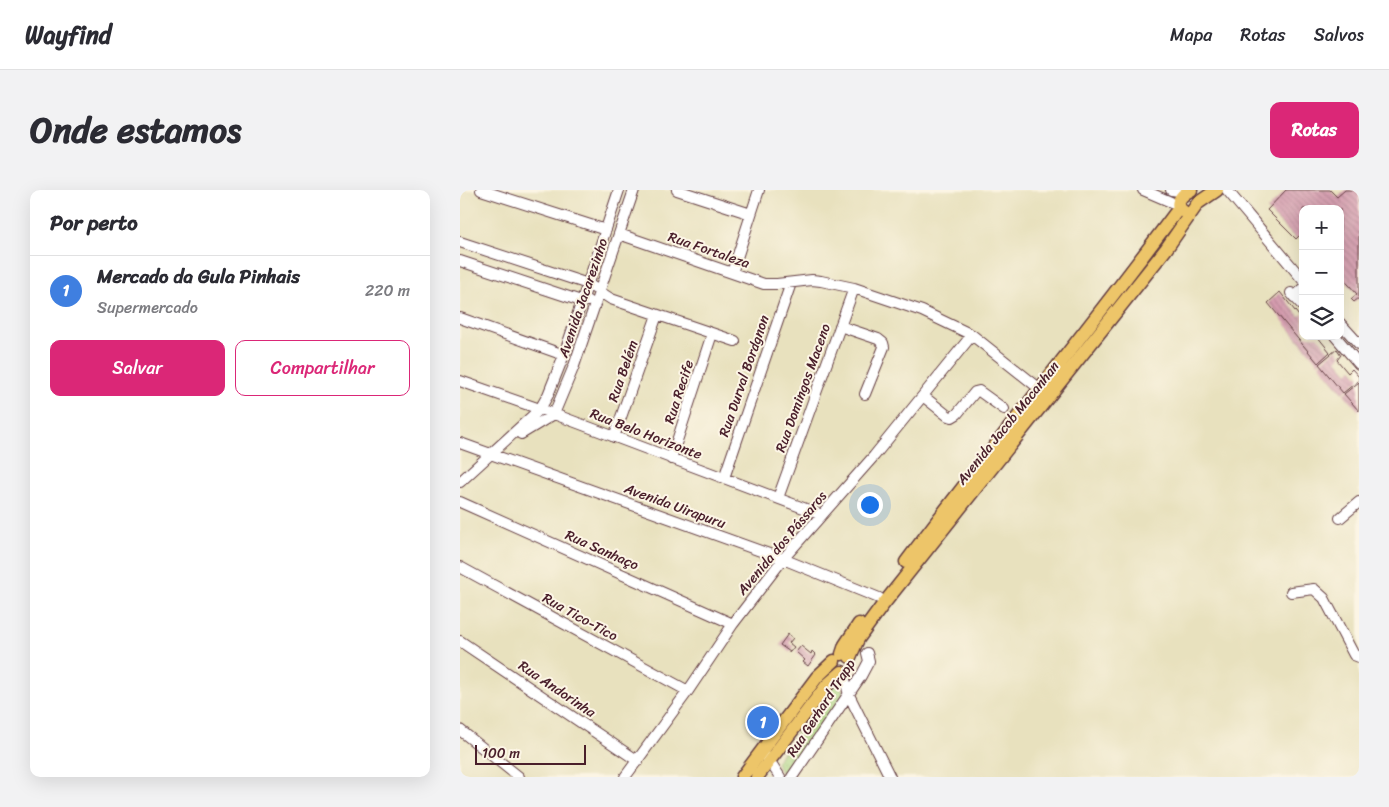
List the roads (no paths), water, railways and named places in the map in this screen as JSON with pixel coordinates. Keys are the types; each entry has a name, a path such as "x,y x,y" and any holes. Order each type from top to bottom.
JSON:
{"main road":[{"name":"Avenida Jacob Macanhan","path":"842,663 850,635 1179,207 1181,198 1189,191"},
{"name":"Avenida Jacob Macanhan","path":"757,777 765,757 817,677 842,663 882,606 1166,249 1200,200 1220,191"},
{"path":"1179,207 1189,213 1193,210"},
{"name":"Avenida Jacob Macanhan","path":"742,777 765,757"}],"street":[{"path":"481,190 606,230"},
{"name":"Avenida Jacarezinho","path":"504,444 540,409 548,395 564,355 619,190"},
{"name":"Avenida Jacarezinho","path":"554,414 574,366 634,190"},
{"path":"677,190 699,194 751,214"},
{"path":"732,273 759,190"},
{"path":"1143,190 1179,207"},
{"path":"1171,190 1189,191"},
{"path":"1220,191 1237,204 1299,275"},
{"name":"Rua Fortaleza","path":"619,234 764,284 821,281 854,288 922,311 972,335 1040,389"},
{"path":"460,242 588,284 597,296"},
{"path":"460,260 581,301 597,296 611,299 735,341"},
{"name":"Rua Durval Bordgnon","path":"724,478 791,283"},
{"name":"Rua Domingos Maceno","path":"778,498 854,288"},
{"path":"1299,291 1293,295 1299,302"},
{"name":"Rua Belém","path":"614,437 657,315"},
{"path":"460,318 564,355"},
{"path":"840,326 878,339 883,343 884,347 865,394"},
{"path":"1344,327 1359,344"},
{"name":"Rua Recife","path":"671,459 712,334"},
{"name":"Avenida dos Pássaros","path":"625,777 688,691 733,624 783,559 874,456 972,335"},
{"path":"1338,340 1359,364"},
{"name":"Rua Belo Horizonte","path":"460,380 822,515"},
{"path":"923,396 948,416 952,417 957,414 975,392 979,391 1004,409"},
{"path":"460,482 504,444 554,414"},
{"name":"Avenida Uirapuru","path":"460,443 783,559 879,598"},
{"name":"Rua Sanhaço","path":"460,502 733,624"},
{"path":"1340,518 1359,502"},
{"name":"Rua Tico-Tico","path":"460,567 688,691"},
{"path":"1292,592 1314,589 1324,598 1354,655 1359,657"},
{"name":"Rua Andorinha","path":"460,641 638,761"},
{"name":"Rua Gerhard Trapp","path":"792,777 849,695 869,661 867,653"},
{"path":"842,663 849,695 890,777"},
{"path":"460,730 519,777"},
{"path":"765,757 780,777"}],"place":[{"name":"Mercado da Gula Pinhais","path":"763,722"}]}
